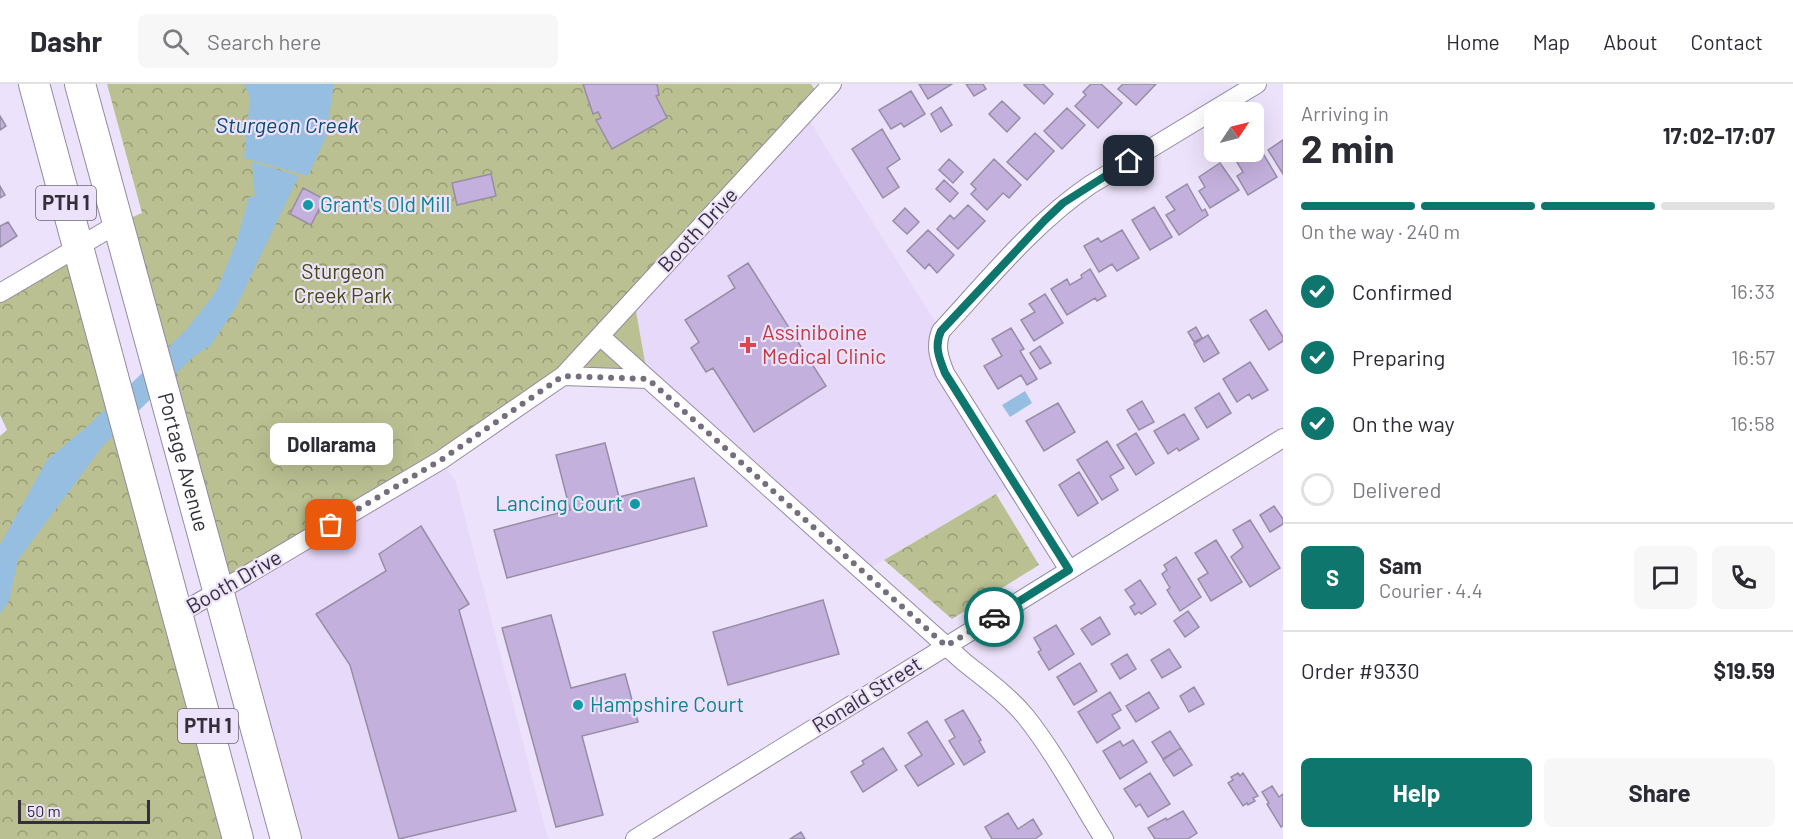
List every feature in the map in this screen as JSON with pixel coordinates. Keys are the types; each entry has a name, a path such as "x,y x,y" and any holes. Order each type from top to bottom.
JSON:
{"highway":[{"name":"PTH 1","path":"34,84 238,839"},
{"name":"Portage Avenue","path":"80,84 286,839"}],"street":[{"name":"Booth Drive","path":"178,614 441,460 563,376 832,84"},
{"path":"1069,570 945,373 936,342 941,331 1063,203 1257,84"},
{"path":"0,293 119,223"},
{"path":"600,336 946,646 1007,697 1025,716 1104,839"},
{"path":"563,376 648,379"},
{"name":"Ronald Street","path":"635,839 1283,438"}],"shaded area":[{"path":"806,113 941,331 945,357 1017,482 863,572 648,379 634,300"},
{"path":"441,460 456,482 548,839 286,839 218,591"}],"green space":[{"name":"Sturgeon Creek Park","path":"107,84 811,84 820,98 563,376 218,591 119,223 142,213"},
{"path":"78,248 238,839 0,839 0,436 7,430 0,415 0,293"},
{"path":"634,300 648,379 563,376"},
{"path":"996,494 1039,565 952,619 884,560"}],"water":[{"name":"Sturgeon Creek","path":"244,84 334,84 326,137 308,176 244,158 250,97"},
{"name":"Sturgeon Creek","path":"252,162 299,176 236,307 211,345 193,357 102,447 18,560 9,601 0,614 0,545 47,460 89,425 186,330 216,292 236,243 249,197 255,196"},
{"path":"1025,391 1032,403 1010,417 1002,405"}],"building":[{"path":"583,84 657,84 659,95 656,96 667,118 612,149 596,120 601,118 598,112 593,114"},
{"path":"919,84 952,84 928,99"},
{"path":"966,84 983,84 986,89 974,96"},
{"path":"1025,84 1043,84 1053,94 1044,104"},
{"path":"1091,84 1101,84 1122,103 1098,128 1075,106 1086,95 1083,92"},
{"path":"1123,84 1156,84 1136,105 1118,89"},
{"path":"911,91 925,114 904,127 901,123 891,129 879,110"},
{"path":"1002,101 1020,118 1007,132 989,114"},
{"path":"941,107 952,125 941,132 931,114"},
{"path":"1067,108 1085,125 1062,149 1044,131"},
{"path":"0,116 6,126 0,130"},
{"path":"882,129 900,159 887,168 899,187 883,198 852,149"},
{"path":"1035,133 1054,151 1027,180 1007,162"},
{"path":"1283,140 1283,174 1268,150"},
{"path":"1264,155 1277,177 1248,195 1237,176 1243,172 1237,162 1264,162"},
{"path":"949,159 963,172 953,183 939,170"},
{"path":"994,159 1021,185 1009,198 1003,193 987,210 971,194 976,189 971,184"},
{"path":"1220,163 1239,190 1210,208 1199,191 1205,187 1199,177"},
{"path":"491,174 496,196 457,205 452,183"},
{"path":"944,180 958,193 950,202 936,189"},
{"path":"1187,184 1202,211 1205,209 1208,215 1179,235 1166,215 1175,210 1166,197"},
{"path":"0,186 5,195 0,198"},
{"name":"Grant's Old Mill","path":"303,188 324,199 311,225 290,214"},
{"path":"968,205 985,221 958,249 937,229 950,215 954,219"},
{"path":"1154,207 1172,237 1150,250 1132,220"},
{"path":"905,208 919,222 907,234 893,221"},
{"path":"8,222 17,236 0,247 0,226"},
{"path":"928,230 954,255 937,273 929,264 925,269 907,251"},
{"path":"1122,230 1139,258 1117,271 1112,264 1099,272 1084,246 1098,238 1101,242"},
{"name":"Assiniboine Medical Clinic","path":"748,263 826,386 754,432 713,368 706,372 691,348 699,342 685,320 735,288 728,276"},
{"path":"1090,269 1106,296 1097,301 1095,298 1067,315 1051,289 1067,279 1070,285 1082,278 1081,275"},
{"path":"1045,294 1063,323 1034,341 1021,320 1035,312 1029,304"},
{"path":"1266,310 1283,337 1283,341 1269,350 1250,320"},
{"path":"1196,327 1202,338 1194,342 1188,332"},
{"path":"1011,328 1024,349 1020,351 1037,379 1027,385 1021,375 998,389 984,366 1002,356 992,339"},
{"path":"1208,335 1219,353 1204,362 1194,344"},
{"path":"1040,346 1051,363 1040,369 1030,353"},
{"path":"1250,362 1268,390 1252,399 1249,394 1237,402 1223,379"},
{"path":"1219,393 1231,413 1207,428 1195,408"},
{"path":"1142,401 1154,422 1139,430 1127,410"},
{"path":"1058,403 1075,432 1044,451 1026,421"},
{"path":"1184,414 1199,439 1179,451 1177,448 1168,454 1154,431"},
{"path":"1136,433 1154,463 1136,475 1117,445"},
{"path":"1107,441 1124,468 1110,476 1118,490 1102,500 1077,460"},
{"name":"Lancing Court","path":"605,443 619,497 694,478 707,526 507,578 494,530 570,510 556,455"},
{"path":"1079,472 1098,503 1078,516 1059,485"},
{"path":"1274,506 1283,519 1283,524 1270,532 1260,515"},
{"path":"1250,520 1280,568 1250,587 1231,557 1243,547 1233,530"},
{"path":"421,526 469,604 459,610 516,811 399,839 350,665 316,614 386,571 379,554"},
{"path":"1216,540 1242,582 1211,601 1198,579 1208,573 1195,553"},
{"path":"1176,557 1201,597 1180,611 1167,590 1170,588 1162,574 1167,570 1164,565"},
{"path":"1140,580 1156,604 1141,614 1139,612 1135,615 1130,607 1135,604 1125,590"},
{"path":"823,600 839,654 728,685 713,632"},
{"path":"1188,611 1199,627 1185,637 1174,621"},
{"name":"Hampshire Court","path":"551,615 571,688 625,674 638,722 582,736 603,815 556,827 502,628"},
{"path":"1100,617 1110,634 1092,645 1081,629"},
{"path":"1056,625 1074,654 1049,670 1038,652 1041,650 1034,638"},
{"path":"1169,649 1181,667 1162,678 1151,660"},
{"path":"1127,654 1136,669 1120,679 1111,664"},
{"path":"1080,663 1097,691 1074,705 1057,677"},
{"path":"1194,687 1204,704 1189,712 1180,696"},
{"path":"1110,692 1121,710 1112,715 1120,728 1097,743 1078,712"},
{"path":"1149,692 1159,708 1136,722 1126,706"},
{"path":"963,710 981,740 979,741 985,752 964,765 949,741 955,737 945,720"},
{"path":"927,721 954,764 918,786 905,766 922,755 908,733"},
{"path":"1170,731 1181,748 1163,759 1152,742"},
{"path":"1133,740 1147,762 1120,779 1103,751 1120,741 1123,746"},
{"path":"883,748 897,770 863,792 851,772 864,764 862,761"},
{"path":"1181,748 1192,765 1174,776 1163,760"},
{"path":"1150,773 1170,804 1148,817 1140,804 1136,807 1124,789"},
{"path":"1238,773 1240,776 1243,773 1258,796 1253,798 1255,801 1248,805 1247,803 1243,806 1228,783 1233,780 1231,777"},
{"path":"1272,786 1279,797 1283,794 1283,826 1281,827 1262,792"},
{"path":"1183,811 1197,833 1188,839 1155,839 1148,828"},
{"path":"1008,813 1018,829 1033,819 1042,834 1035,839 992,839 985,827"},
{"path":"801,832 805,839 790,839"}],"way so far":[{"path":"331,525 441,460 563,376 648,379 946,646 994,617"}],"place":[{"name":"Grant's Old Mill","path":"308,205"},
{"name":"Assiniboine Medical Clinic","path":"748,345"},
{"name":"Lancing Court","path":"635,504"},
{"name":"Dollarama","path":"331,525"},
{"name":"Hampshire Court","path":"578,705"}],"route":[{"path":"994,617 1069,570 945,373 936,342 941,331 1063,203 1129,161"}]}
